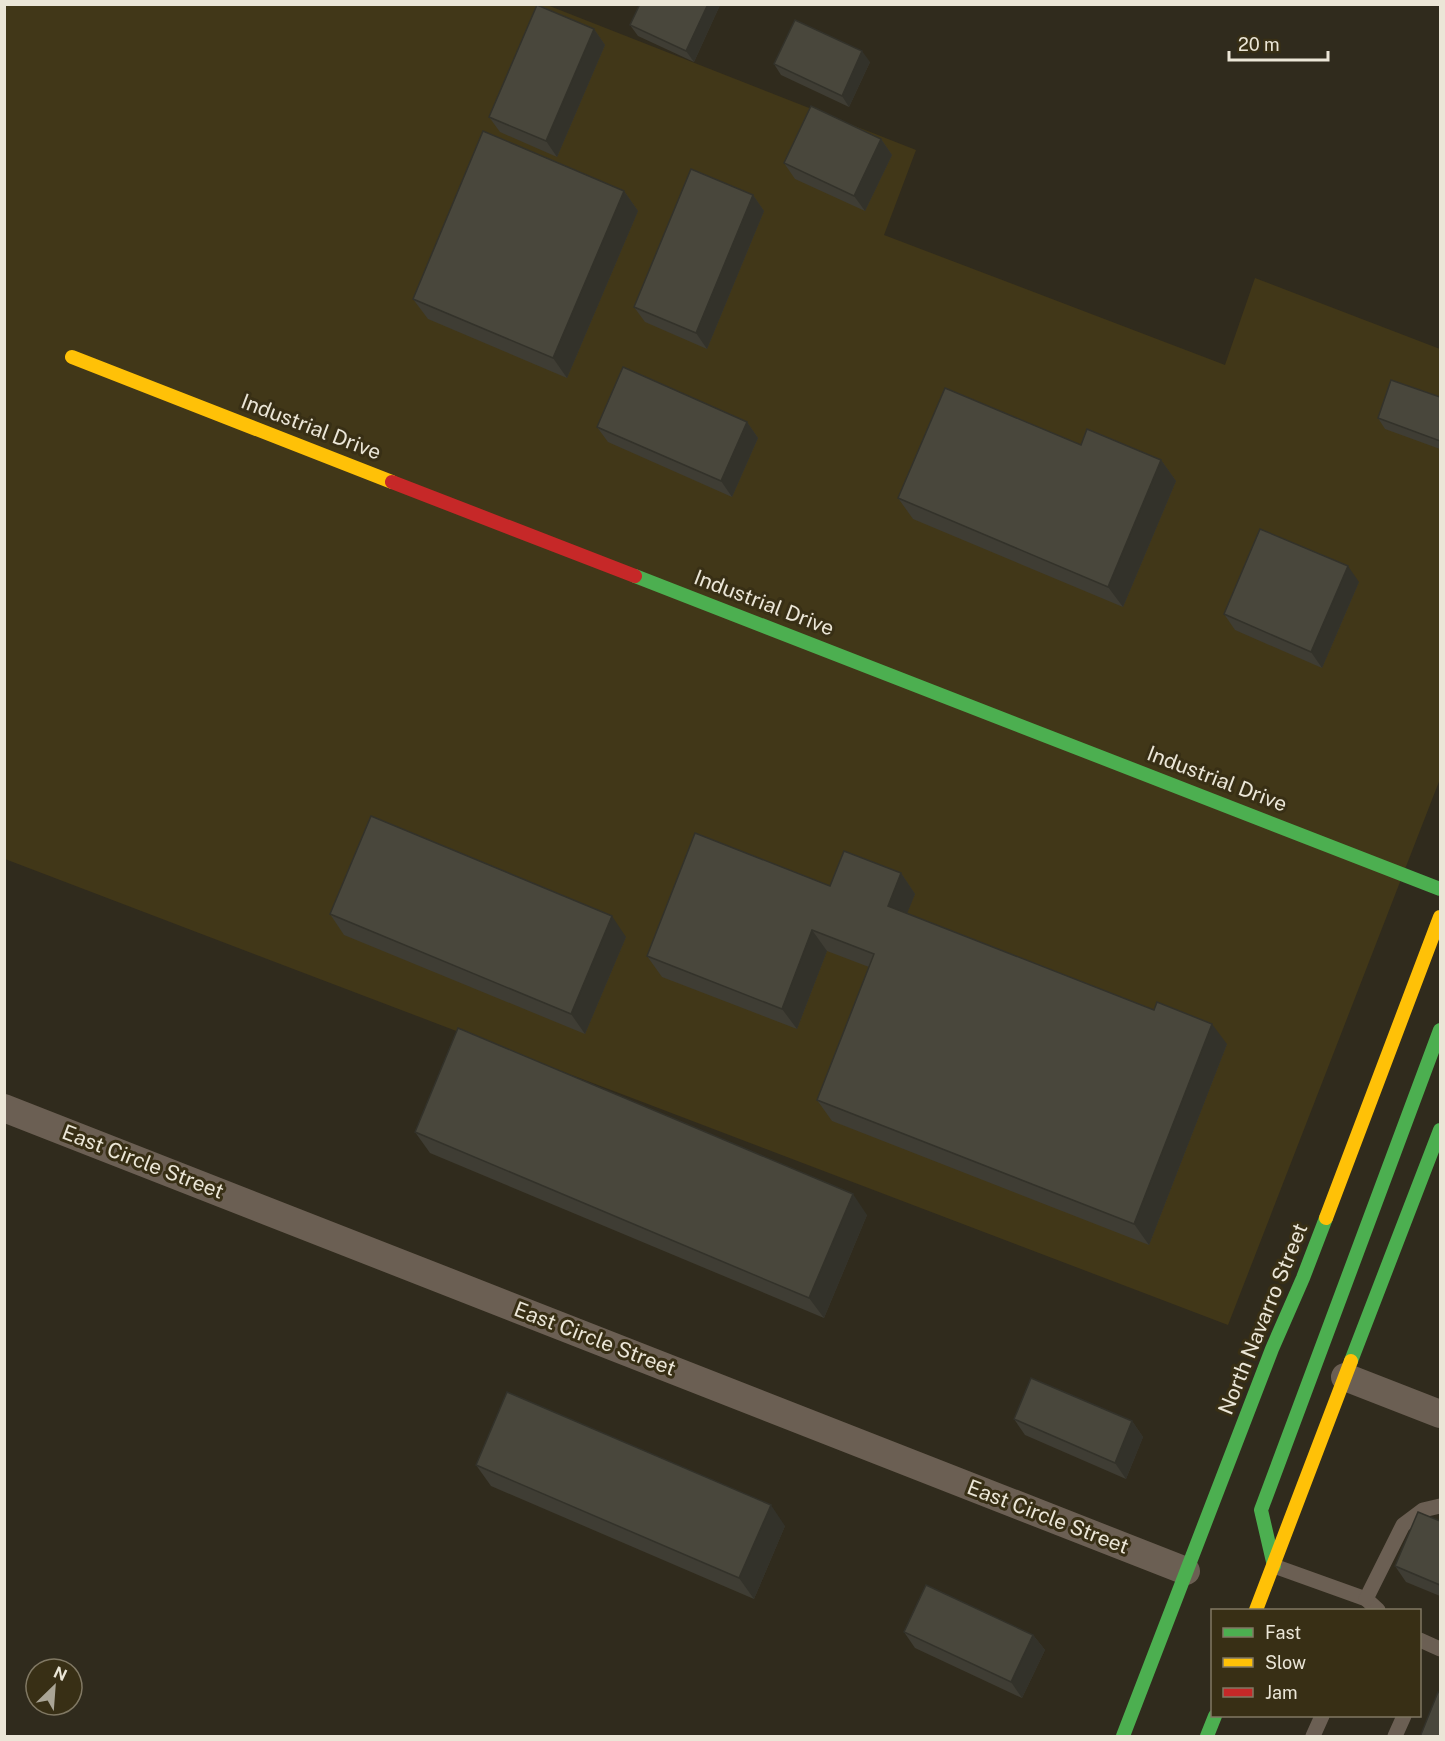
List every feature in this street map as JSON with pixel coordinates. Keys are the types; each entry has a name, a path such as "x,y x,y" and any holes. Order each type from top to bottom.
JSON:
{"main road":[{"name":"Industrial Drive","path":"72,357 1440,889"},
{"name":"North Navarro Street","path":"1123,1737 1272,1348 1303,1278 1440,917"},
{"path":"1274,1566 1261,1510 1440,1030"},
{"path":"1257,1609 1440,1130"},
{"path":"1207,1737 1215,1717"}],"street":[{"name":"East Circle Street","path":"4,1108 1186,1571"},
{"path":"1345,1377 1440,1414"}],"lane":[{"path":"1366,1599 1403,1525 1423,1510 1440,1506"},
{"path":"1274,1566 1366,1599 1376,1609"},
{"path":"1421,1641 1440,1649"},
{"path":"1313,1737 1322,1717"},
{"path":"1395,1737 1404,1717"}],"shaded area":[{"path":"4,5 547,5 916,150 884,235 1225,365 1255,278 1440,349 1440,779 1228,1325 5,859"}],"building":[{"path":"640,4 708,4 686,51 630,25"},
{"path":"537,5 594,29 546,141 489,117"},
{"path":"795,20 862,51 842,96 774,64"},
{"path":"811,106 881,139 854,196 784,163"},
{"path":"483,131 624,191 553,358 413,299"},
{"path":"691,169 753,195 696,333 634,307"},
{"path":"623,367 747,422 721,481 597,427"},
{"path":"1391,380 1440,397 1440,441 1378,418"},
{"path":"945,388 1081,445 1087,429 1161,460 1108,587 898,498"},
{"path":"1260,529 1348,566 1311,652 1224,614"},
{"path":"371,816 612,916 571,1014 330,914"},
{"path":"695,833 830,886 844,851 901,873 888,906 1154,1010 1157,1002 1212,1024 1134,1224 817,1100 874,954 812,930 782,1009 647,956"},
{"path":"458,1028 853,1194 809,1298 415,1132"},
{"path":"1031,1378 1132,1421 1115,1463 1014,1419"},
{"path":"507,1392 771,1505 739,1578 476,1465"},
{"path":"1418,1512 1440,1521 1440,1585 1395,1566"},
{"path":"926,1585 1033,1635 1011,1682 904,1632"},
{"path":"1438,1692 1440,1693 1440,1737 1420,1737"}],"traffic: fast":[{"path":"635,576 1440,889"},
{"path":"1274,1566 1261,1510 1440,1030"},
{"path":"1351,1361 1440,1130"},
{"path":"1123,1736 1272,1349 1326,1218"},
{"path":"1207,1736 1215,1717"}],"traffic: slow":[{"path":"72,357 392,482"},
{"path":"1326,1218 1440,917"},
{"path":"1256,1609 1351,1361"}],"traffic: jam":[{"path":"392,482 635,576"}]}
